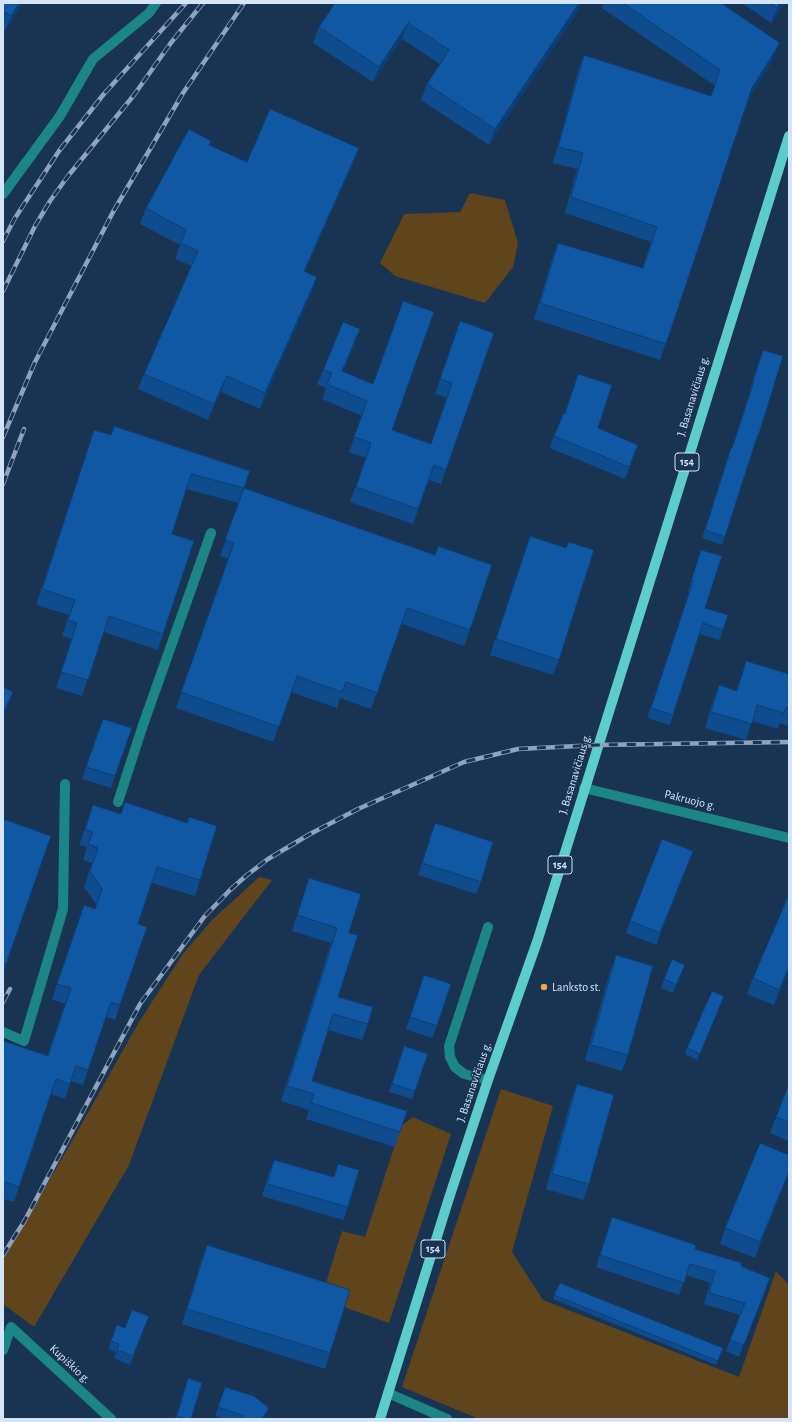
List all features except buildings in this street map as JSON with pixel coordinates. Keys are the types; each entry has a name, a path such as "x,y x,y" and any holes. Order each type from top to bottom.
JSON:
{"main road":[{"name":"J. Basanavičiaus g.","path":"380,1419 449,1198 488,1080 537,942 789,136"}],"street":[{"path":"3,194 60,116 93,58 149,13 156,3"},
{"path":"118,802 143,725 212,533"},
{"path":"3,1032 24,1041 63,909 65,784"},
{"name":"Pakruojo g.","path":"584,788 789,838"},
{"path":"488,927 449,1046 450,1057 454,1067 464,1074 488,1080"},
{"name":"Kupiškio g.","path":"3,1350 11,1327 111,1419"},
{"path":"388,1393 447,1419"}],"shaded area":[{"path":"470,193 505,200 518,243 513,267 485,303 395,276 380,263 404,214 460,212"},
{"path":"259,877 272,880 199,975 129,1165 34,1327 3,1304 3,1260 139,1022 182,955 212,920"},
{"path":"501,1089 553,1106 512,1252 543,1300 739,1377 776,1271 789,1285 789,1419 479,1419 402,1387"},
{"path":"413,1117 451,1134 389,1323 321,1299 342,1231 365,1237 401,1126"}],"railway":[{"path":"3,241 15,218 59,151 103,95 186,3"},
{"path":"3,291 35,226 50,201 68,176 134,95 170,44 203,3"},
{"path":"3,437 35,362 113,212 183,93 244,3"},
{"path":"3,484 24,429"},
{"path":"3,1255 25,1220 140,1004 204,917 230,890 268,859 310,834 358,809 464,762 518,749 597,745 789,742"},
{"path":"3,1002 10,989"}],"place":[{"name":"Lanksto st.","path":"544,987"}]}
